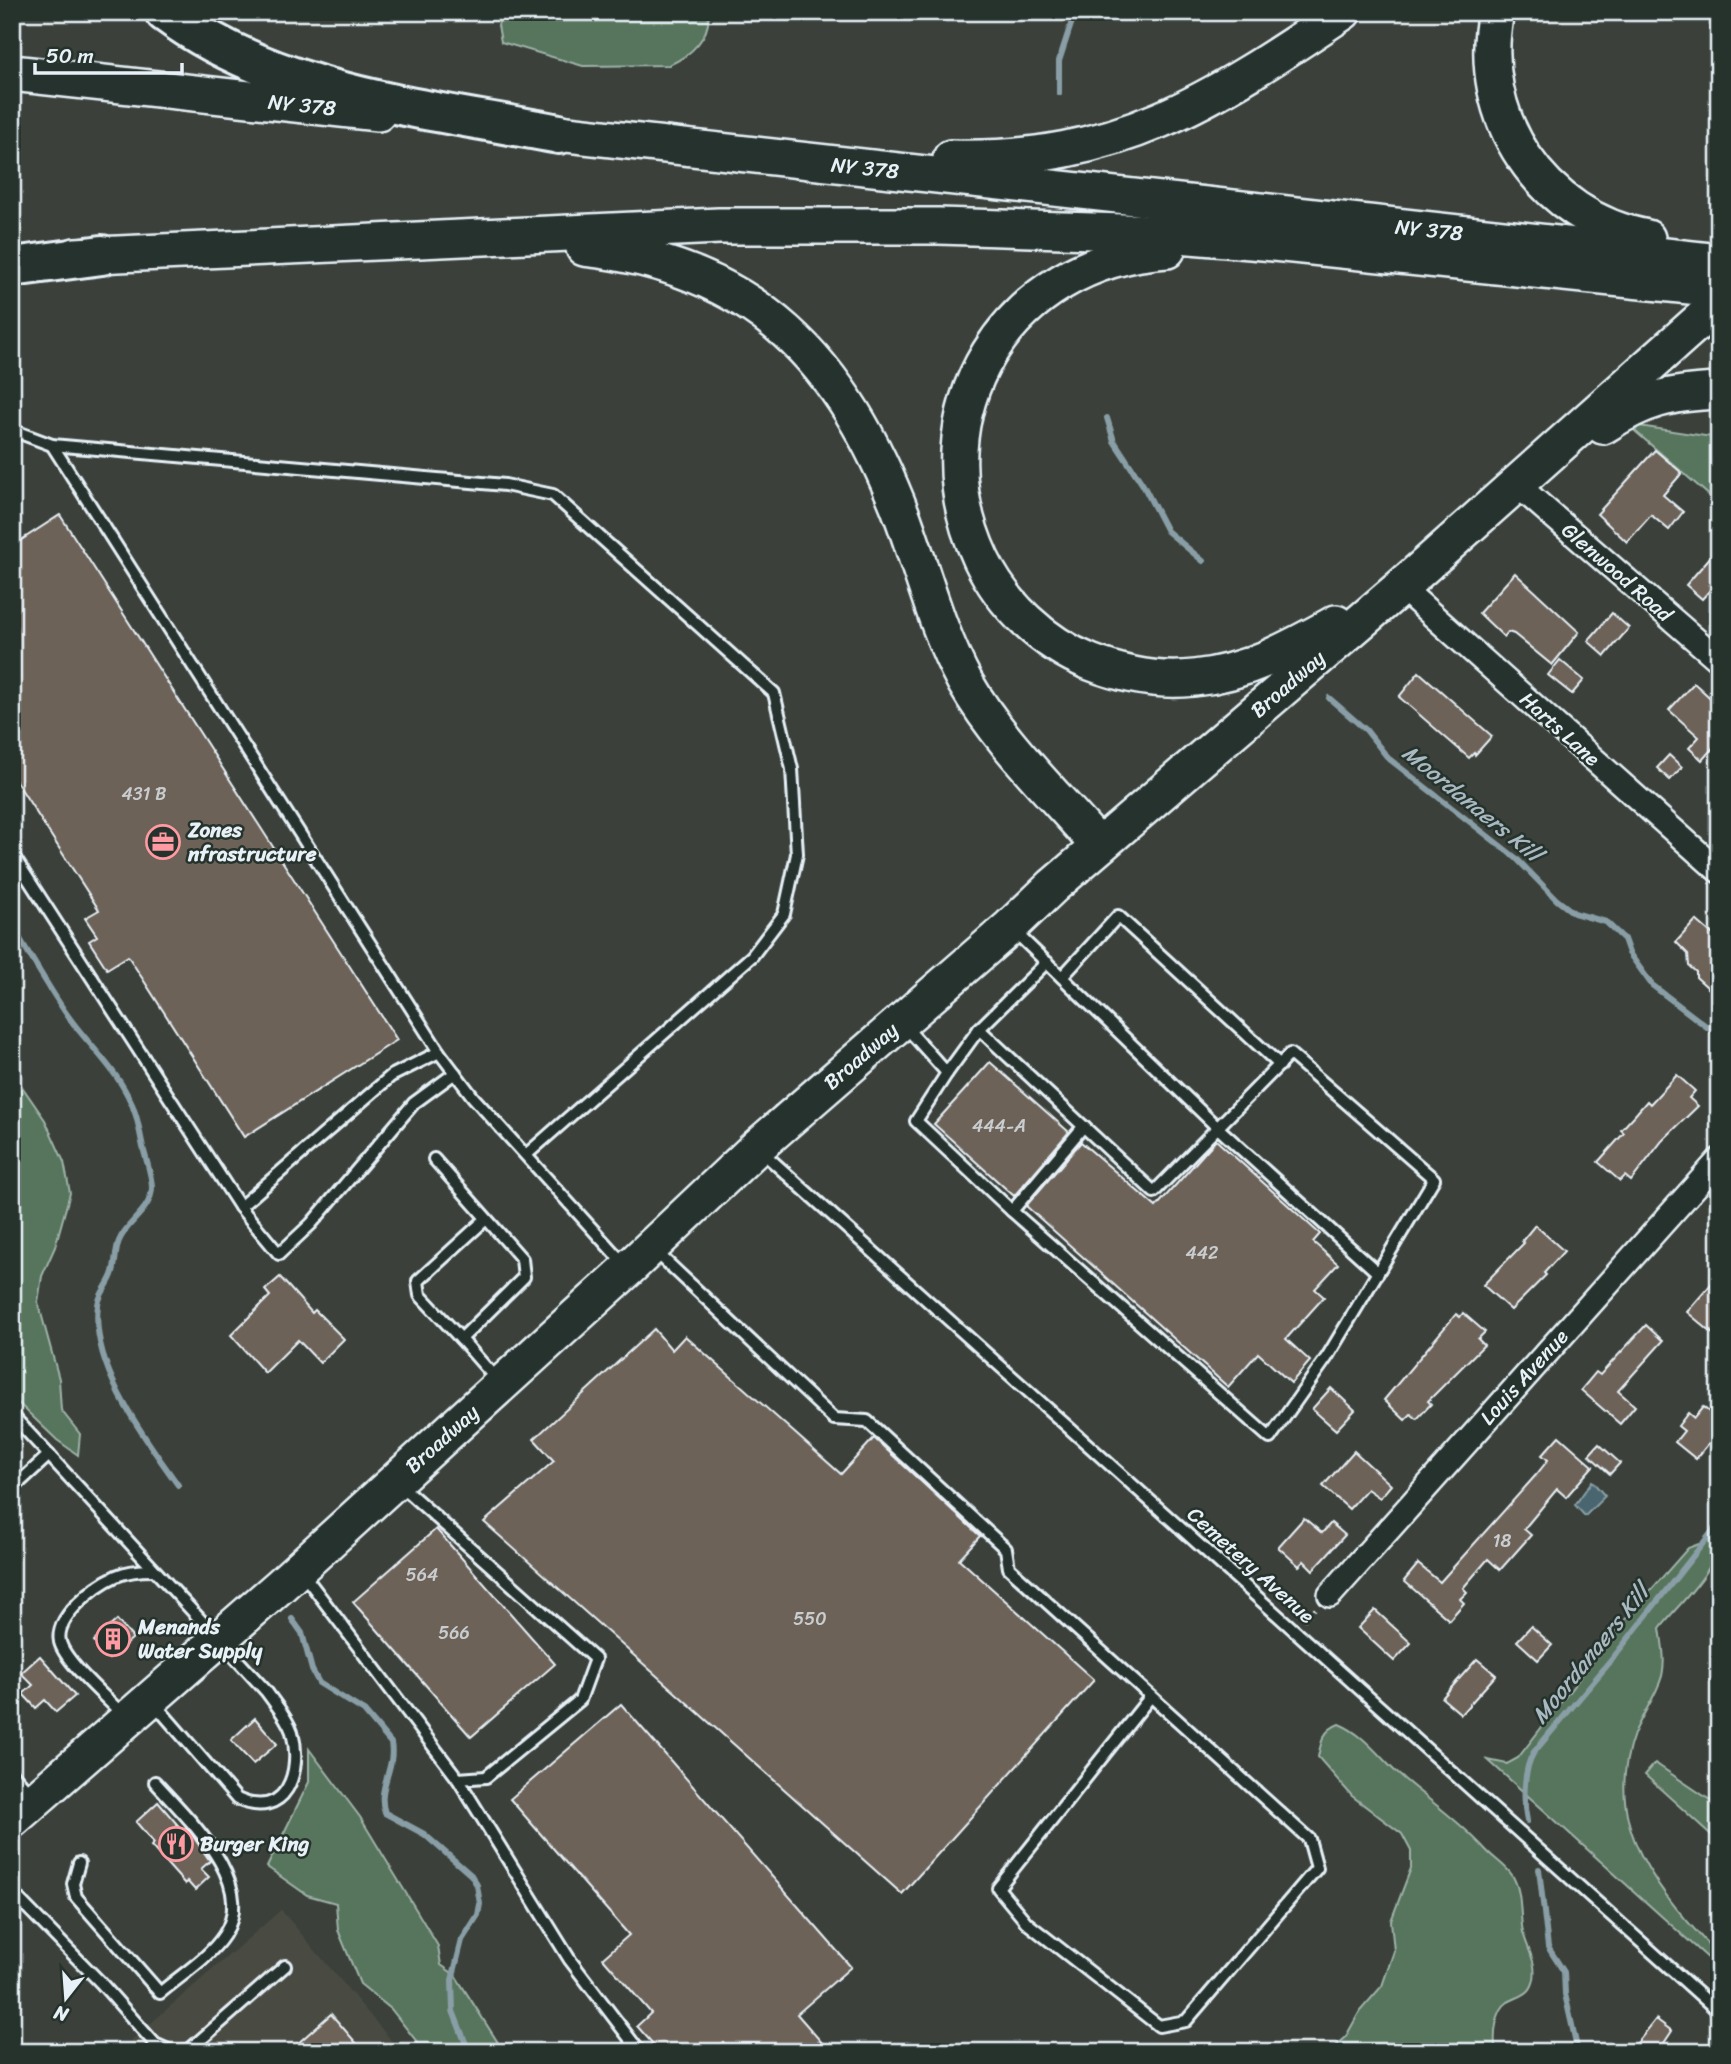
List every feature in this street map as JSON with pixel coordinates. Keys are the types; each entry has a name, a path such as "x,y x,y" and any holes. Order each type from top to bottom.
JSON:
{"highway":[{"path":"165,12 240,57 303,82 559,134"},
{"path":"12,267 102,255"}],"main road":[{"path":"744,154 962,159 1031,155 1076,148 1133,132 1200,104 1343,12"},
{"path":"1496,12 1491,55 1500,110 1510,136 1543,183 1563,201 1613,229 1704,255"},
{"name":"NY 378","path":"12,73 744,154 1704,255"},
{"name":"NY 378","path":"12,259 719,226 939,226 1154,233 1375,252 1719,290"},
{"path":"388,242 573,247 639,257 702,277 757,307 783,327 828,375 863,429 892,492 938,620 966,683 1007,740 1099,846"},
{"path":"1375,252 1165,250 1112,259 1063,280 1019,314 985,359 964,411 959,438 959,478 965,517 975,545 988,573 1005,598 1051,642 1085,660 1132,675 1194,678 1255,664 1401,587"},
{"path":"1668,348 1719,290"},
{"name":"Broadway","path":"24,1810 299,1569 640,1258 757,1147 1099,846 1401,587 1719,303"},
{"path":"1515,483 1625,411 1649,399 1678,393 1719,391"}],"street":[{"name":"Glenwood Road","path":"1515,483 1719,660"},
{"name":"Harts Lane","path":"1401,587 1719,871"},
{"name":"Louis Avenue","path":"1330,1595 1719,1160"}],"lane":[{"path":"12,430 52,445 505,485 552,495 774,693 792,769 797,854 784,914 752,956 526,1155"},
{"path":"52,445 439,1052 526,1155 640,1258 834,1419 867,1420 1006,1549 1009,1569 1151,1696 1308,1839 1317,1868 1186,2021 1159,2026 1027,1923 998,1888 1151,1696"},
{"path":"12,854 240,1207 279,1254 311,1224 414,1102 455,1073"},
{"path":"1062,977 1118,916 1280,1065"},
{"path":"1010,927 1218,1128 1378,1273"},
{"path":"979,1029 1154,1192 1290,1054 1434,1179 1327,1357 1270,1438 1012,1211 916,1121 979,1029 1047,962"},
{"path":"901,1021 947,1073"},
{"path":"240,1207 391,1076 439,1052"},
{"path":"1012,1211 1083,1127"},
{"name":"Cemetery Avenue","path":"757,1147 1719,2012"},
{"path":"434,1159 522,1259 524,1277 461,1339"},
{"path":"486,1219 418,1281 420,1295 501,1385"},
{"path":"12,1415 49,1455 153,1570 218,1642 266,1690 288,1722 295,1745 295,1773 291,1786 283,1795 269,1802 255,1804 232,1796 195,1748 139,1710 66,1654 59,1633 64,1620 104,1582 128,1572 153,1570"},
{"path":"12,1489 49,1455"},
{"path":"396,1481 595,1658 580,1700 486,1777 458,1779"},
{"path":"299,1569 458,1779 570,1960 640,2052"},
{"path":"12,1773 24,1810"},
{"path":"79,1863 73,1884 76,1898 160,1993 215,1946 231,1919 232,1901 226,1873 204,1838 155,1782"},
{"path":"12,1892 101,1983 155,2044 173,2052 189,2050 285,1966"}],"path":[{"path":"1295,1631 1330,1595"}],"shaded area":[{"path":"281,1910 401,2052 118,2052"}],"green space":[{"path":"502,12 708,12 708,21 703,37 692,51 669,65 583,66 501,42 498,25"},
{"path":"1639,426 1719,438 1719,504 1635,431"},
{"path":"12,1072 45,1120 64,1162 70,1193 55,1247 42,1276 38,1302 59,1379 61,1410 80,1434 78,1455 57,1440 12,1397"},
{"path":"1717,1537 1717,1549 1706,1573 1660,1628 1664,1658 1662,1676 1634,1734 1625,1768 1625,1799 1630,1828 1657,1883 1719,1956 1719,1968 1488,1760 1507,1764 1518,1758 1622,1623 1688,1548"},
{"path":"1339,1724 1363,1739 1396,1772 1464,1828 1512,1875 1519,1896 1523,1932 1534,1967 1534,1979 1528,1991 1508,2002 1500,2011 1495,2032 1496,2052 1329,2052 1345,2038 1360,2011 1382,1986 1394,1951 1391,1921 1411,1868 1411,1851 1402,1834 1352,1796 1318,1757 1326,1733"},
{"path":"309,1749 360,1817 438,1946 441,1965 455,1975 504,2052 425,2052 391,2009 360,1984 338,1930 336,1903 307,1895 267,1867 309,1782"},
{"path":"1655,1763 1719,1806 1719,1842 1645,1775"}],"water":[{"path":"1592,1481 1605,1496 1585,1516 1575,1505"}],"building":[{"path":"1655,450 1682,473 1663,495 1683,512 1669,530 1651,515 1627,542 1597,514"},
{"name":"Zones nfrastructure","path":"60,515 397,1040 244,1137 128,956 107,969 89,941 97,936 85,918 99,910 12,775 12,546"},
{"path":"1719,547 1719,580 1702,599 1686,585"},
{"path":"1515,573 1579,632 1552,665 1514,634 1508,632 1504,637 1479,613"},
{"path":"1612,613 1629,628 1605,656 1588,641"},
{"path":"1560,660 1584,680 1572,694 1548,675"},
{"path":"1419,672 1492,736 1475,755 1474,753 1469,758 1399,697"},
{"path":"1694,683 1719,706 1719,741 1702,760 1689,748 1699,737 1669,710"},
{"path":"1669,755 1682,767 1670,780 1657,768"},
{"path":"1696,920 1719,940 1719,998 1696,977 1696,972 1689,966 1688,954 1676,942"},
{"path":"990,1062 1069,1132 1014,1196 934,1124"},
{"path":"1677,1075 1695,1091 1689,1098 1698,1106 1662,1141 1631,1181 1625,1176 1620,1181 1598,1162 1624,1133 1621,1130 1647,1101 1650,1104"},
{"path":"1216,1140 1320,1234 1313,1242 1338,1264 1315,1289 1324,1297 1286,1339 1310,1361 1291,1383 1258,1353 1228,1387 1026,1206 1081,1142 1156,1207"},
{"path":"1535,1225 1564,1251 1544,1273 1546,1275 1511,1310 1483,1285 1524,1243 1522,1241"},
{"path":"1719,1275 1719,1339 1687,1312"},
{"path":"280,1277 312,1313 315,1310 344,1339 320,1363 298,1340 265,1373 231,1335 270,1296 265,1290"},
{"path":"1463,1313 1485,1332 1478,1339 1484,1345 1428,1401 1431,1404 1417,1419 1411,1414 1405,1420 1384,1400 1456,1314 1460,1317"},
{"path":"1646,1325 1663,1341 1618,1391 1635,1406 1620,1424 1581,1390 1596,1372 1600,1375"},
{"path":"654,1329 672,1350 685,1336 841,1474 874,1438 980,1536 959,1559 1094,1680 902,1894 484,1522 554,1461 534,1439"},
{"path":"1331,1388 1355,1410 1336,1430 1312,1409"},
{"path":"1703,1407 1719,1420 1719,1431 1696,1459 1675,1442 1684,1431 1678,1426 1688,1413 1694,1418"},
{"path":"1559,1436 1593,1466 1566,1497 1557,1489 1524,1529 1531,1535 1500,1570 1488,1559 1463,1588 1467,1592 1460,1599 1464,1603 1449,1620 1404,1581 1418,1564 1440,1582 1536,1475 1548,1460 1542,1455"},
{"path":"1599,1444 1620,1463 1610,1474 1589,1455"},
{"path":"1354,1451 1391,1485 1380,1498 1367,1489 1349,1509 1323,1486"},
{"path":"1304,1518 1322,1533 1331,1523 1345,1535 1313,1570 1304,1561 1299,1566 1278,1547"},
{"path":"436,1529 555,1664 471,1737 353,1602"},
{"path":"1375,1610 1411,1643 1394,1661 1358,1628"},
{"name":"Menands Water Supply","path":"117,1620 133,1638 109,1659 94,1641"},
{"path":"1531,1626 1552,1645 1538,1660 1517,1641"},
{"path":"40,1656 75,1696 56,1712 45,1700 36,1708 23,1694 33,1685 21,1673"},
{"path":"1477,1659 1496,1675 1461,1714 1442,1698"},
{"path":"621,1704 851,1967 797,2014 830,2052 732,2052 723,2042 711,2052 660,2052 637,2026 651,2013 603,1958 629,1935 510,1799"},
{"path":"255,1718 277,1744 253,1764 231,1740"},
{"name":"Burger King","path":"158,1802 182,1830 185,1828 192,1835 210,1861 201,1869 209,1877 195,1890 187,1881 185,1884 151,1846 154,1843 136,1822"},
{"path":"331,2014 364,2052 288,2052"},
{"path":"1656,2019 1672,2031 1658,2052 1630,2052"}],"waterway":[{"name":"Moordanaers Kill","path":"1059,93 1059,61 1075,12"},
{"name":"Moordanaers Kill","path":"1107,418 1114,441 1143,485 1167,531 1203,561"},
{"name":"Moordanaers Kill","path":"1329,698 1366,730 1388,758 1516,858 1557,900 1574,913 1606,922 1624,939 1629,953 1652,985 1719,1036"},
{"path":"12,926 68,1016 122,1085 136,1114 151,1178 151,1196 119,1241 112,1276 98,1305 98,1329 102,1353 123,1401 178,1485"},
{"name":"Moordanaers Kill","path":"1527,1821 1525,1786 1534,1752 1609,1663 1719,1523"},
{"path":"292,1619 302,1633 312,1670 319,1683 364,1711 391,1743 391,1761 383,1795 385,1813 424,1834 471,1875 477,1885 480,1904 478,1915 462,1940 452,1980 453,2011 469,2052"},
{"name":"Moordanaers Kill","path":"1539,1869 1548,1947 1564,1972 1565,1994 1578,2052"}],"place":[{"name":"Zones nfrastructure","path":"163,842"},
{"name":"Menands Water Supply","path":"113,1639"},
{"name":"Burger King","path":"176,1844"}]}
